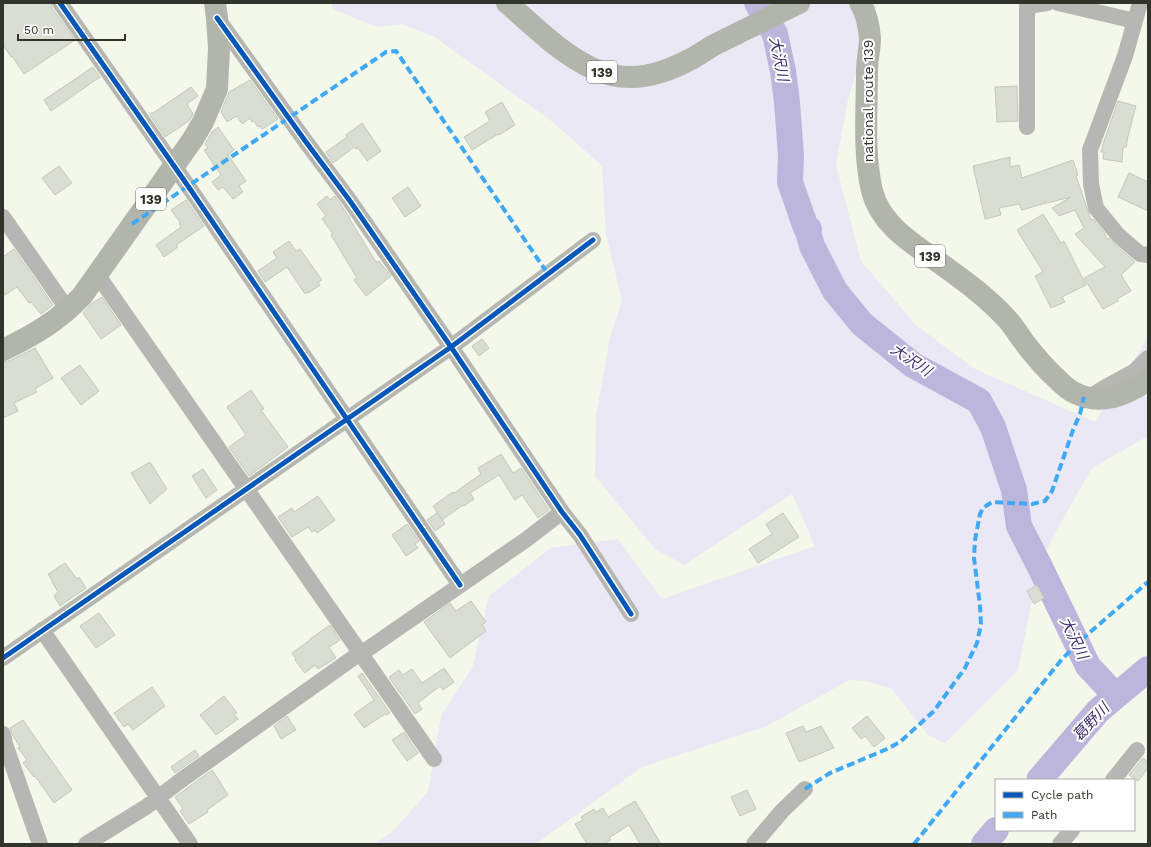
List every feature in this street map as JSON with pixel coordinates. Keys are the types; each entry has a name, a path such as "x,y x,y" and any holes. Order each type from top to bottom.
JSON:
{"highway":[{"name":"139","path":"507,3 555,44 579,61 612,75 627,77 658,74 694,58 712,46 799,3"},
{"name":"national route 139","path":"860,3 867,21 870,37 867,68 868,170 872,192 877,206 887,220 904,238 968,285 1006,318 1042,365 1074,393 1084,397 1103,399 1119,396 1137,388 1148,380"},
{"name":"139","path":"3,350 27,338 51,323 68,310 82,296 204,122 217,89 219,48 216,10"}],"street":[{"path":"60,3 174,166 460,585"},
{"path":"1027,127 1027,6 1047,3"},
{"path":"1058,3 1135,21"},
{"path":"1140,3 1125,56 1090,150 1090,184 1096,208 1118,235 1140,254 1148,255"},
{"path":"216,10 306,142 350,200 452,346 562,512 580,535 631,614"},
{"path":"3,217 68,310"},
{"path":"3,658 452,346 593,240"},
{"path":"97,274 434,759"},
{"path":"1090,398 1104,388 1135,371 1148,358"},
{"path":"86,844 146,807 180,781 360,653 365,652 527,540 562,512"},
{"path":"42,630 190,844"},
{"path":"3,734 5,744 40,844"},
{"path":"1114,779 1137,750"},
{"path":"754,844 782,811 805,789"},
{"path":"1060,844 1071,831"}],"shaded area":[{"path":"331,3 878,3 848,99 836,165 861,261 917,326 975,369 1095,422 1148,337 1148,436 1092,468 1055,533 1039,565 1018,670 945,743 928,735 892,689 866,681 849,680 767,726 642,767 536,844 373,844 392,832 428,792 441,716 473,666 489,596 551,548 618,539 662,599 815,546 792,494 684,565 655,549 595,476 596,416 610,337 622,301 606,234 602,166 554,123 435,37 401,24 376,27 333,9"}],"building":[{"path":"3,3 51,3 52,8 75,40 24,74 3,45"},
{"path":"93,67 100,77 51,111 44,100"},
{"path":"250,80 278,119 262,129 260,126 258,127 254,121 252,122 250,118 242,124 237,116 227,122 221,112 229,92"},
{"path":"1017,86 1018,121 997,122 995,87"},
{"path":"191,87 198,96 187,104 193,114 192,116 189,121 165,137 150,115"},
{"path":"1118,101 1136,106 1126,147 1123,147 1122,162 1103,159 1104,152 1101,152"},
{"path":"502,102 515,125 472,150 464,137 490,121 485,112"},
{"path":"362,123 381,151 367,161 358,148 356,149 354,147 333,163 326,152 347,137 346,135"},
{"path":"218,127 234,150 228,155 246,181 239,186 243,192 233,199 223,187 218,190 212,182 221,175 204,150 208,148 205,144 212,132"},
{"path":"1010,157 1010,167 1019,165 1022,178 1073,160 1078,175 1076,176 1091,220 1093,219 1104,232 1107,239 1108,238 1135,262 1121,275 1131,291 1117,299 1118,301 1103,309 1084,278 1105,267 1075,234 1084,228 1075,210 1059,216 1052,208 1071,197 1047,203 1045,201 1046,203 1022,210 1019,204 999,208 1001,215 985,219 973,166"},
{"path":"59,166 72,183 55,195 42,178"},
{"path":"1129,173 1148,182 1148,211 1118,197"},
{"path":"408,187 421,206 405,217 392,198"},
{"path":"327,196 330,200 335,196 376,262 379,261 391,276 366,296 354,280 357,278 331,235 333,234 322,219 326,216 317,204"},
{"path":"186,200 204,226 176,245 178,247 164,257 156,245 181,227 180,222 171,210"},
{"path":"1043,214 1061,243 1064,241 1086,285 1062,297 1065,302 1051,308 1035,276 1043,272 1017,230"},
{"path":"289,241 296,251 300,249 322,280 318,282 320,285 305,294 287,267 265,282 258,271 277,258 273,252"},
{"path":"14,249 53,305 41,314 31,302 29,303 17,287 3,296 3,257"},
{"path":"102,297 121,325 101,339 83,313 91,304"},
{"path":"482,339 489,348 479,356 472,346"},
{"path":"35,348 53,378 35,389 37,392 14,403 18,411 3,418 3,362 9,361"},
{"path":"80,365 99,391 81,405 61,378"},
{"path":"251,390 264,409 261,410 288,447 249,476 229,447 246,435 227,407"},
{"path":"501,454 513,473 521,468 549,510 538,518 522,495 515,500 499,475 470,493 474,499 442,520 433,506 481,474 478,468"},
{"path":"150,462 167,489 150,504 131,473"},
{"path":"203,469 217,490 206,498 192,476"},
{"path":"318,496 335,520 317,533 315,530 312,532 308,527 292,537 278,517 292,508 294,512"},
{"path":"437,513 445,524 435,531 427,520"},
{"path":"783,513 799,537 758,563 749,549 772,534 766,524"},
{"path":"407,524 419,541 415,544 418,548 406,556 392,535"},
{"path":"65,563 77,579 79,577 86,588 60,606 54,596 58,592 48,574"},
{"path":"1037,585 1044,598 1034,604 1027,591"},
{"path":"471,601 486,622 482,625 486,631 450,658 424,622 450,603 456,611"},
{"path":"99,613 115,635 96,648 80,626"},
{"path":"330,625 340,640 329,647 336,658 318,669 315,665 305,673 295,660 296,659 292,653"},
{"path":"444,668 454,682 443,690 440,686 418,703 422,709 415,714 389,677 399,670 403,675 412,669 422,683"},
{"path":"362,673 390,713 385,714 364,728 354,714 374,700 358,676"},
{"path":"152,687 165,706 133,730 128,724 124,727 114,713"},
{"path":"224,696 237,713 234,714 238,719 216,735 200,715"},
{"path":"287,716 296,730 281,739 274,726"},
{"path":"867,716 885,738 874,747 865,736 861,739 852,728"},
{"path":"23,720 72,790 54,803 35,776 34,777 23,763 27,760 18,748 20,747 10,728"},
{"path":"803,726 806,732 821,726 834,748 799,762 786,733"},
{"path":"404,732 418,753 407,761 392,740"},
{"path":"195,750 199,756 175,773 171,767"},
{"path":"1143,758 1148,762 1148,768 1138,781 1129,775"},
{"path":"212,770 228,795 207,810 208,812 189,824 180,811 183,809 175,797"},
{"path":"747,790 756,809 740,816 731,797"},
{"path":"635,801 661,844 640,844 629,825 609,838 611,840 604,844 587,844 575,824 583,820 581,817 594,809 596,812 603,808 608,817"}],"waterway":[{"name":"大沢川","path":"757,3 775,34 783,71 791,156 790,182 806,228 809,229 808,232 812,246 835,291 862,324 913,365 979,401 993,427 1014,490 1019,526 1088,666 1116,696"},
{"name":"葛野川","path":"1040,779 1098,711 1148,669"},
{"name":"葛野川","path":"984,844 995,831"}],"marked path":[{"path":"132,224 386,52 396,51 548,274"},
{"path":"805,789 830,773 900,742 934,711 965,668 977,643 981,624 974,558 975,540 980,514 983,508 992,502 1032,504 1045,501 1052,491 1080,414 1084,397"},
{"path":"914,844 1062,659 1088,634 1148,582"}],"cycle path":[{"path":"60,3 188,186 460,585"},
{"path":"217,18 350,201 451,347 562,512 580,535 631,614"},
{"path":"3,658 451,347 593,240"}]}
